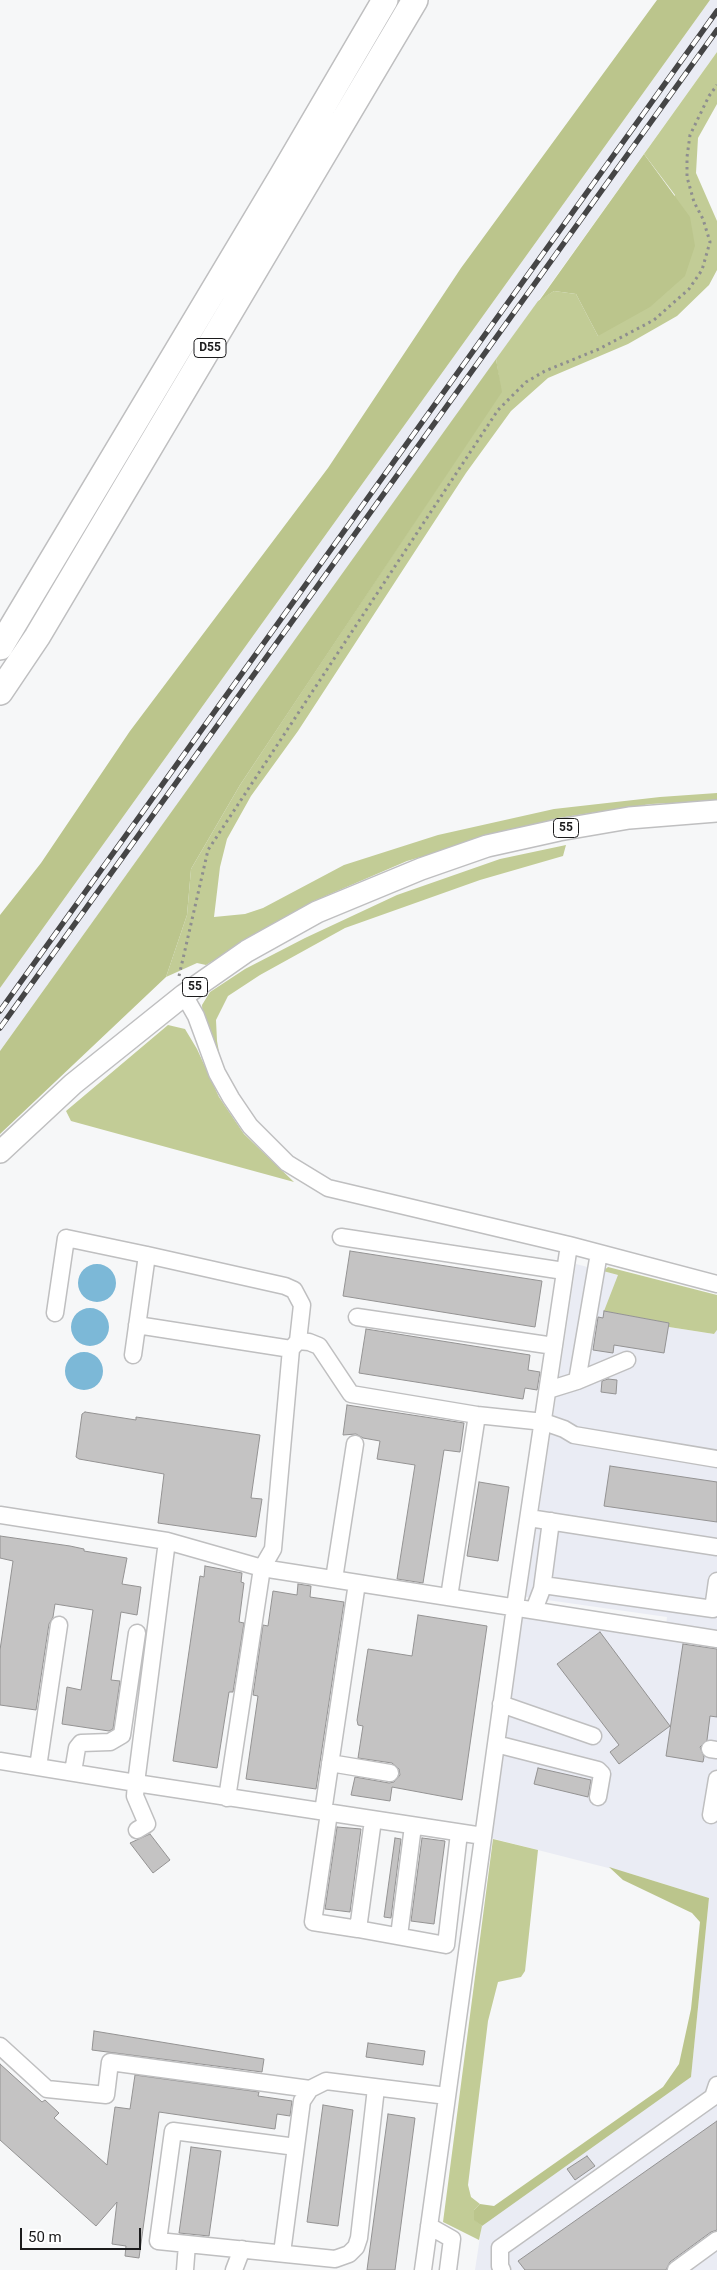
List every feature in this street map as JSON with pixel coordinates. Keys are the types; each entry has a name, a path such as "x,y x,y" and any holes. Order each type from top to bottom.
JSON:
{"highway":[{"name":"D55","path":"0,646 282,176 385,0"},
{"name":"D55","path":"0,692 37,637 415,0"}],"main road":[{"name":"55","path":"0,1152 73,1084 184,995 247,951 317,912 420,869 487,846 559,830 629,818 717,811"}],"lane":[{"path":"184,995 196,1016 217,1073 250,1126 287,1163 328,1188 569,1245 717,1284"},
{"path":"341,1237 564,1271"},
{"path":"55,1312 66,1238 285,1286 294,1290 298,1296 302,1310 295,1345 272,1549 262,1568 228,1798"},
{"path":"423,2270 501,1704 569,1245"},
{"path":"577,1381 599,1253"},
{"path":"133,1355 147,1255"},
{"path":"357,1317 554,1346"},
{"path":"137,1325 295,1345 319,1346 351,1394 477,1415 544,1422 564,1429 574,1436 717,1459"},
{"path":"548,1390 577,1381 627,1360"},
{"path":"448,1597 477,1415"},
{"path":"334,1579 355,1444"},
{"path":"0,1515 167,1540 262,1568 717,1639"},
{"path":"529,1518 717,1547"},
{"path":"534,1610 543,1585 552,1521"},
{"path":"137,1830 147,1824 135,1796 167,1540"},
{"path":"543,1585 713,1609 717,1581"},
{"path":"357,1583 330,1763 313,1922 446,1945 459,1833"},
{"path":"38,1767 59,1624"},
{"path":"73,1772 77,1748 81,1743 110,1742 122,1735 137,1633"},
{"path":"501,1704 593,1736"},
{"path":"496,1744 598,1770 602,1774 598,1798"},
{"path":"0,1761 228,1798 483,1836"},
{"path":"330,1763 390,1773"},
{"path":"712,1815 717,1779"},
{"path":"358,1929 373,1820"},
{"path":"398,1936 413,1826"},
{"path":"0,2046 47,2089 106,2095 110,2062 310,2089"},
{"path":"282,2254 302,2101 310,2089 326,2081 447,2096"},
{"path":"502,2270 500,2266 500,2248 713,2097 717,2086"},
{"path":"296,2147 173,2131 158,2241 335,2259 349,2254 356,2247 359,2238 376,2088"},
{"path":"429,2226 452,2239 448,2270"},
{"path":"676,2270 717,2240"},
{"path":"185,2270 187,2244"},
{"path":"234,2270 242,2249"}],"path":[{"path":"184,995 178,983 179,974 208,850 498,410 526,382 545,371 599,349 654,320 689,289 702,270 710,242 691,194 687,177 687,157 690,135 709,96 717,85"}],"shaded area":[{"path":"710,0 717,0 717,52 0,1051 0,988"},
{"path":"576,1264 618,1275 670,1323 669,1327 714,1334 717,1330 717,2270 475,2270 482,2224 691,2076 709,1898 628,1873 483,1836 519,1624 523,1618 527,1616 666,1626 667,1617 526,1597"}],"green space":[{"path":"657,0 710,0 0,988 0,915 41,863 130,731 328,468 461,268"},
{"path":"717,52 717,104 698,138 696,173 717,221 717,270 709,285 677,316 628,344 548,378 511,411 466,473 298,731 251,796 227,839 220,867 214,917 245,914 263,908 344,865 438,835 554,809 660,797 717,793 717,801 651,804 558,818 407,861 314,901 206,965 197,963 166,977 187,915 191,869 240,785 501,392 496,359 538,301 554,291 576,294 598,336 675,195 644,154"},
{"path":"644,154 690,217 695,246 685,276 650,307 598,336 576,294 554,291 539,301"},
{"path":"496,359 502,392 240,785 191,869 187,915 166,977 0,1134 0,1051"},
{"path":"566,845 563,856 480,880 345,928 260,975 228,996 216,1020 217,1041 222,1068 203,1021 202,1005 210,992 245,969 305,938 397,895 500,859"},
{"path":"168,1025 185,1029 197,1049 219,1097 244,1134 294,1182 71,1121 66,1111"},
{"path":"608,1267 717,1295 717,1330 714,1334 669,1327 669,1323 604,1311 618,1275 603,1271"},
{"path":"493,1839 538,1850 525,1971 521,1977 498,1982 488,2021 468,2185 471,2197 480,2204 474,2210 474,2219 482,2226 479,2240 443,2222"},
{"path":"609,1867 709,1898 691,2077 482,2226 474,2220 474,2210 480,2204 494,2206 663,2087 679,2064 691,2009 700,1922 692,1913 623,1880"}],"water":[{"path":"97,1264 110,1270 116,1283 110,1296 97,1302 84,1296 78,1283 84,1270"},
{"path":"90,1308 103,1314 109,1327 103,1340 90,1346 77,1340 71,1327 77,1314"},
{"path":"84,1352 97,1358 103,1371 97,1384 84,1390 71,1384 65,1371 71,1358"}],"building":[{"path":"350,1251 542,1281 535,1327 343,1296"},
{"path":"604,1311 669,1323 664,1353 614,1345 613,1353 593,1350 598,1317 603,1318"},
{"path":"366,1329 530,1355 528,1370 540,1372 537,1390 525,1388 523,1399 359,1373"},
{"path":"608,1379 617,1380 616,1394 601,1392 602,1381"},
{"path":"347,1405 464,1423 460,1452 444,1450 423,1583 397,1579 415,1465 377,1459 380,1441 363,1438 356,1434 343,1435"},
{"path":"85,1412 136,1420 136,1417 260,1435 251,1498 262,1499 256,1537 158,1523 164,1474 76,1457 82,1414"},
{"path":"610,1466 717,1482 717,1522 604,1506"},
{"path":"479,1482 509,1487 498,1561 467,1556"},
{"path":"0,1536 70,1546 84,1549 84,1551 127,1558 122,1584 141,1587 137,1615 121,1612 111,1680 120,1681 113,1729 109,1731 62,1724 67,1687 81,1690 93,1610 55,1604 53,1617 49,1624 36,1710 0,1705 0,1650 13,1561 0,1558"},
{"path":"205,1566 242,1573 241,1582 244,1583 239,1622 244,1623 233,1692 229,1692 217,1768 173,1761 200,1576 204,1577"},
{"path":"298,1584 311,1586 310,1597 344,1602 316,1789 246,1779 258,1696 253,1695 263,1625 268,1626 273,1591 297,1595"},
{"path":"418,1615 487,1626 462,1800 392,1787 390,1801 351,1795 355,1777 389,1783 394,1782 400,1775 399,1769 392,1763 358,1758 363,1726 358,1725 357,1720 368,1649 412,1656"},
{"path":"600,1632 670,1726 619,1764 610,1752 619,1745 557,1664"},
{"path":"683,1644 717,1649 717,1717 710,1716 707,1740 700,1747 704,1757 703,1762 666,1756"},
{"path":"538,1768 591,1780 588,1797 534,1784"},
{"path":"337,1827 361,1829 350,1912 325,1909"},
{"path":"150,1834 170,1860 153,1873 130,1843"},
{"path":"395,1838 401,1839 391,1918 384,1917"},
{"path":"422,1838 445,1841 434,1924 411,1921"},
{"path":"94,2031 264,2059 262,2072 92,2050"},
{"path":"368,2043 425,2051 423,2065 366,2057"},
{"path":"0,2064 42,2102 45,2100 59,2113 54,2118 107,2165 115,2107 130,2109 135,2075 259,2092 258,2096 292,2101 290,2116 277,2114 275,2129 159,2112 139,2258 125,2256 126,2246 112,2244 117,2202 96,2226 0,2140"},
{"path":"323,2105 353,2110 338,2226 307,2222"},
{"path":"388,2114 415,2118 395,2270 367,2270"},
{"path":"717,2121 717,2230 711,2232 670,2262 666,2270 525,2270 518,2261"},
{"path":"191,2147 221,2151 209,2236 179,2233"},
{"path":"587,2156 595,2166 575,2180 567,2169"}],"railway":[{"path":"0,1011 717,11"},
{"path":"0,1028 717,30"}]}
